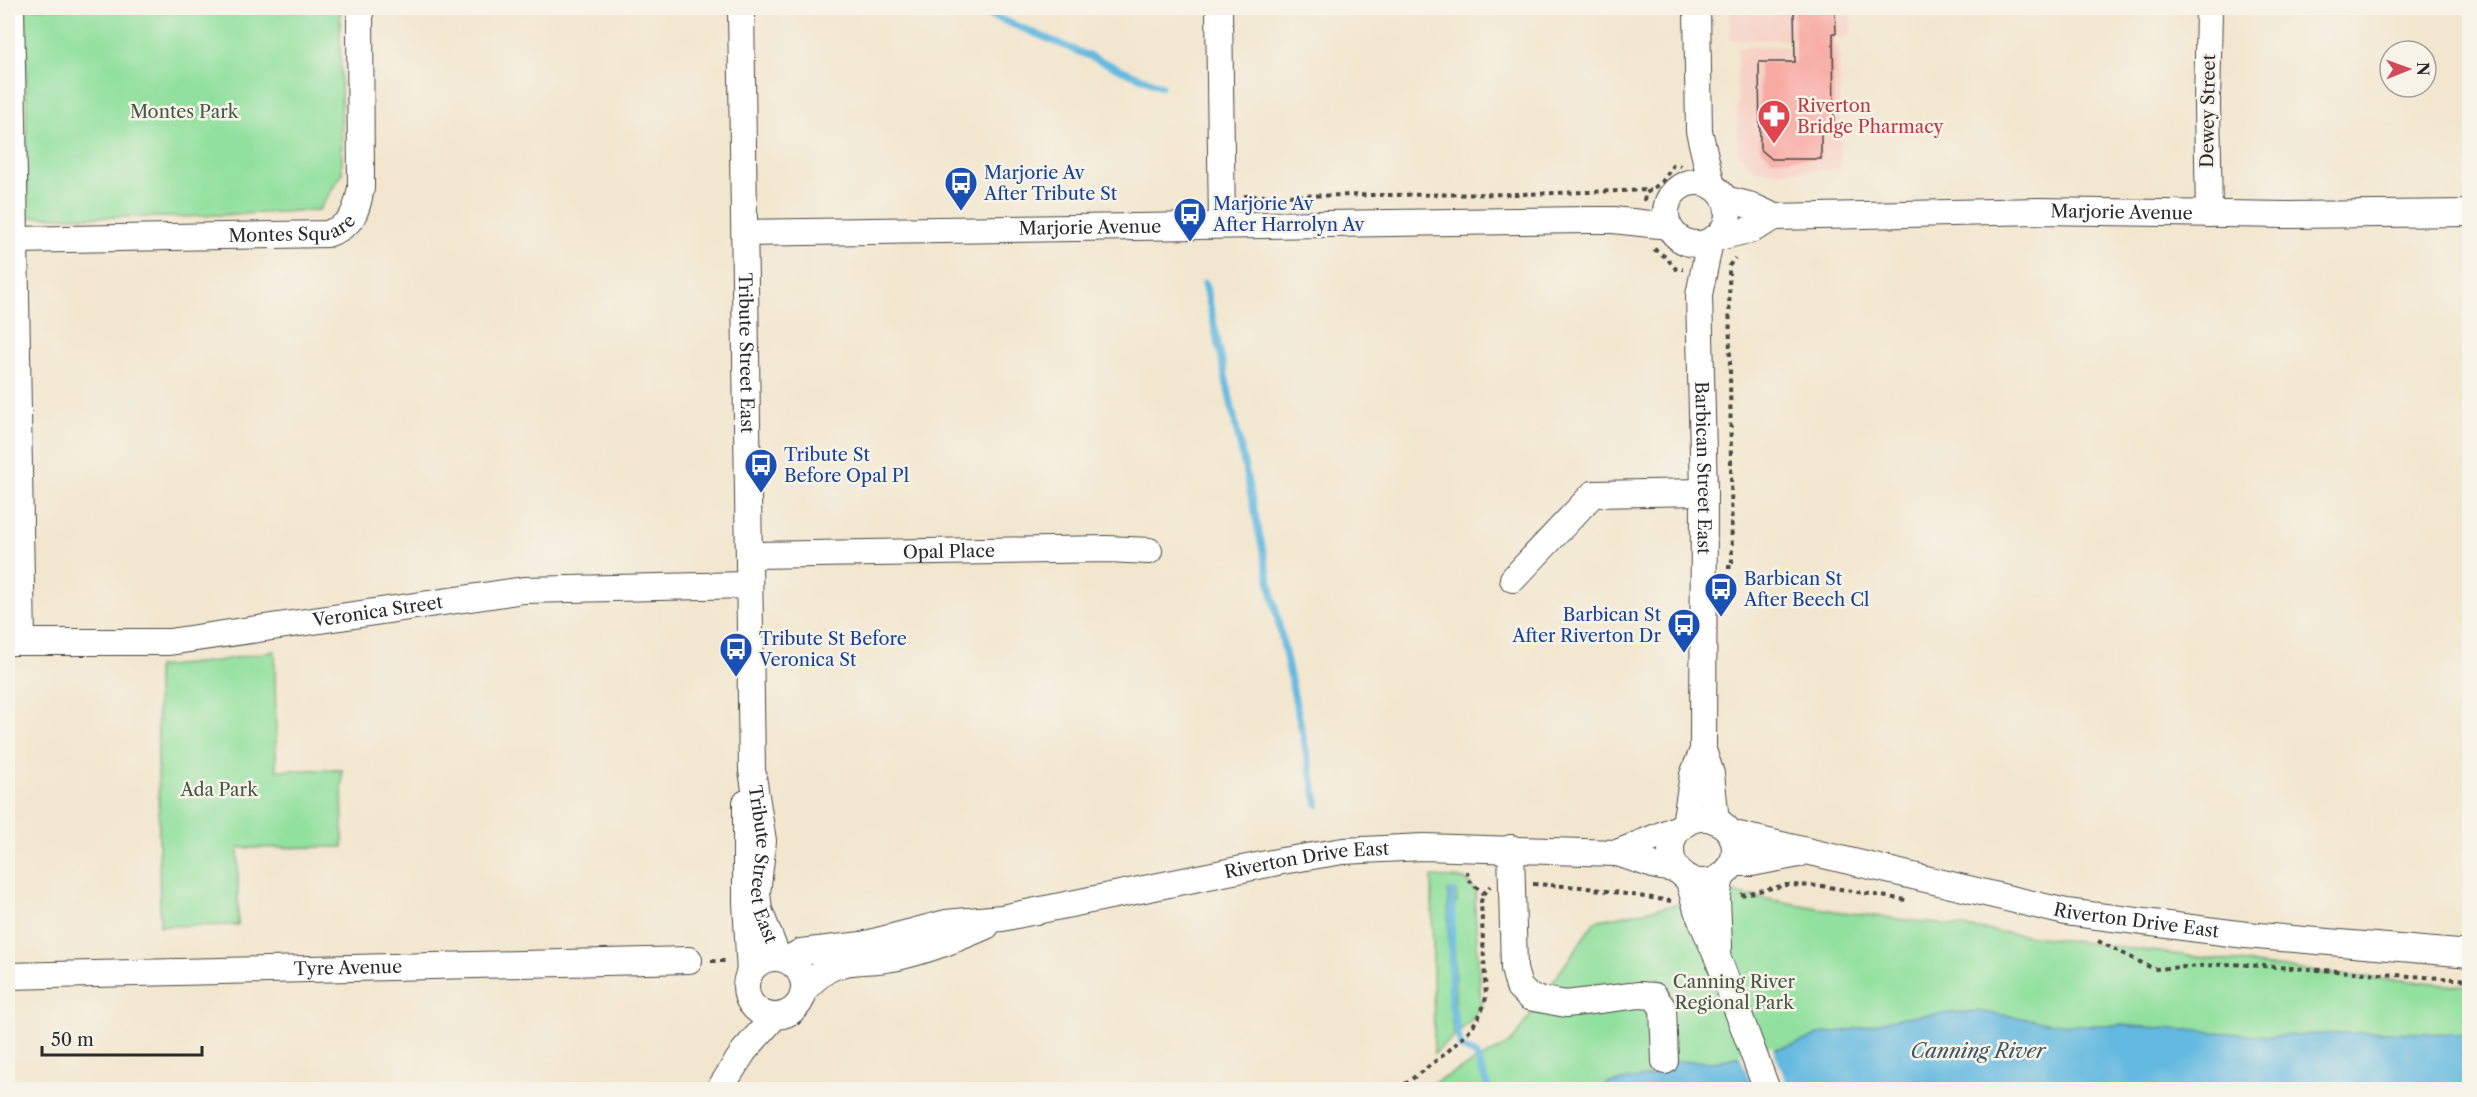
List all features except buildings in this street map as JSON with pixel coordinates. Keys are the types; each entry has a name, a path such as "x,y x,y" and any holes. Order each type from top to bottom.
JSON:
{"street":[{"path":"11,8 15,240 15,642"},
{"name":"Montes Square","path":"15,240 327,234 340,229 349,222 357,209 360,188 360,8"},
{"name":"Tribute Street East","path":"741,8 752,771 763,841 757,893 759,910 783,959"},
{"path":"1219,8 1222,225"},
{"path":"1697,8 1699,131 1718,192 1728,207 1726,225 1713,240"},
{"name":"Dewey Street","path":"2209,214 2207,105 2210,8"},
{"path":"1668,202 1699,131"},
{"name":"Marjorie Avenue","path":"745,233 1613,220 1668,202 1697,182 1775,217 2039,211 2209,214 2469,213"},
{"name":"Marjorie Avenue","path":"1668,202 1691,244 1753,229 1775,217"},
{"name":"Barbican Street East","path":"1668,202 1699,295"},
{"name":"Barbican Street East","path":"1713,240 1699,295 1704,492 1703,750 1723,827"},
{"path":"1513,579 1593,494 1704,492"},
{"name":"Opal Place","path":"748,555 1149,550"},
{"name":"Veronica Street","path":"15,642 179,641 524,590 748,585"},
{"name":"Barbican Street East","path":"1683,826 1693,775 1703,750"},
{"name":"Tribute Street East","path":"749,987 745,814 752,771"},
{"name":"Riverton Drive East","path":"1617,853 1705,818 1723,827 1809,852 2066,912 2246,935 2469,954"},
{"path":"1683,826 1672,843 1671,852 1683,874 1719,961 1767,1089"},
{"path":"1719,961 1717,898 1735,868 1734,843 1723,827"},
{"name":"Riverton Drive East","path":"744,1051 749,987 762,961 783,959 801,952 862,945 946,922 1002,918 1282,861 1343,851 1423,847 1617,853 1705,882 1735,868 1809,852"},
{"path":"1511,848 1514,969 1519,987 1529,997 1566,1004 1639,995 1654,996 1663,1008 1665,1061"},
{"name":"Riverton Drive East","path":"718,1089 744,1051 782,1023 784,1015 807,1000 819,973 847,961 896,957 946,944 1002,918"},
{"path":"783,959 801,972 807,1000"},
{"name":"Tyre Avenue","path":"8,976 689,960"},
{"path":"749,987 766,1014 782,1023"}],"path":[{"path":"1234,196 1514,194 1668,202"},
{"path":"1650,246 1667,258 1676,269 1683,269"},
{"path":"1721,567 1732,567 1729,266 1738,254"},
{"path":"1735,868 1754,893"},
{"path":"1398,1089 1432,1065 1478,1021 1484,1011 1486,997 1482,913 1483,894 1487,888 1497,883 1581,887 1674,901"},
{"path":"1742,894 1742,906"},
{"path":"689,960 737,962 749,987"},
{"path":"782,1023 807,1000"}],"shaded area":[{"path":"1730,8 1851,8 1851,31 1845,38 1730,40"},
{"path":"1839,46 1841,170 1757,171 1738,153 1737,47"}],"green space":[{"name":"Montes Park","path":"26,8 340,8 342,174 319,210 181,217 27,217"},
{"name":"Ada Park","path":"275,651 276,770 342,770 343,847 238,848 238,925 160,926 157,667 217,661"},
{"path":"1432,877 1465,879 1476,892 1481,1005 1474,1017 1460,1031 1455,1007 1454,902 1457,902 1456,892 1448,891 1449,1001 1454,1036 1434,1054"},
{"name":"Canning River Regional Park","path":"1733,893 1835,911 2341,975 2469,986 2469,1089 1420,1090 1511,1043 1595,921"}],"water":[{"name":"Canning River","path":"1976,1011 2067,1025 2120,1025 2267,1036 2378,1032 2469,1034 2469,1089 1600,1090 1609,1083 1652,1076 1665,1061 1713,1062 1797,1044 1819,1034 1851,1030 1904,1017"}],"pier":[{"path":"1772,1046 1789,1089 1753,1089 1739,1053"}],"waterway":[{"path":"980,8 988,14 1161,86"},
{"path":"1205,283 1318,805"},
{"path":"1452,892 1451,1002 1461,1047 1476,1055 1489,1090"}],"place":[{"name":"Riverton Bridge Pharmacy","path":"1774,145"},
{"name":"Marjorie Av After Tribute St","path":"961,212"},
{"name":"Marjorie Av After Harrolyn Av","path":"1190,243"},
{"name":"Tribute St Before Opal Pl","path":"761,494"},
{"name":"Barbican St After Beech Cl","path":"1721,618"},
{"name":"Barbican St After Riverton Dr","path":"1684,654"},
{"name":"Tribute St Before Veronica St","path":"736,678"}]}
